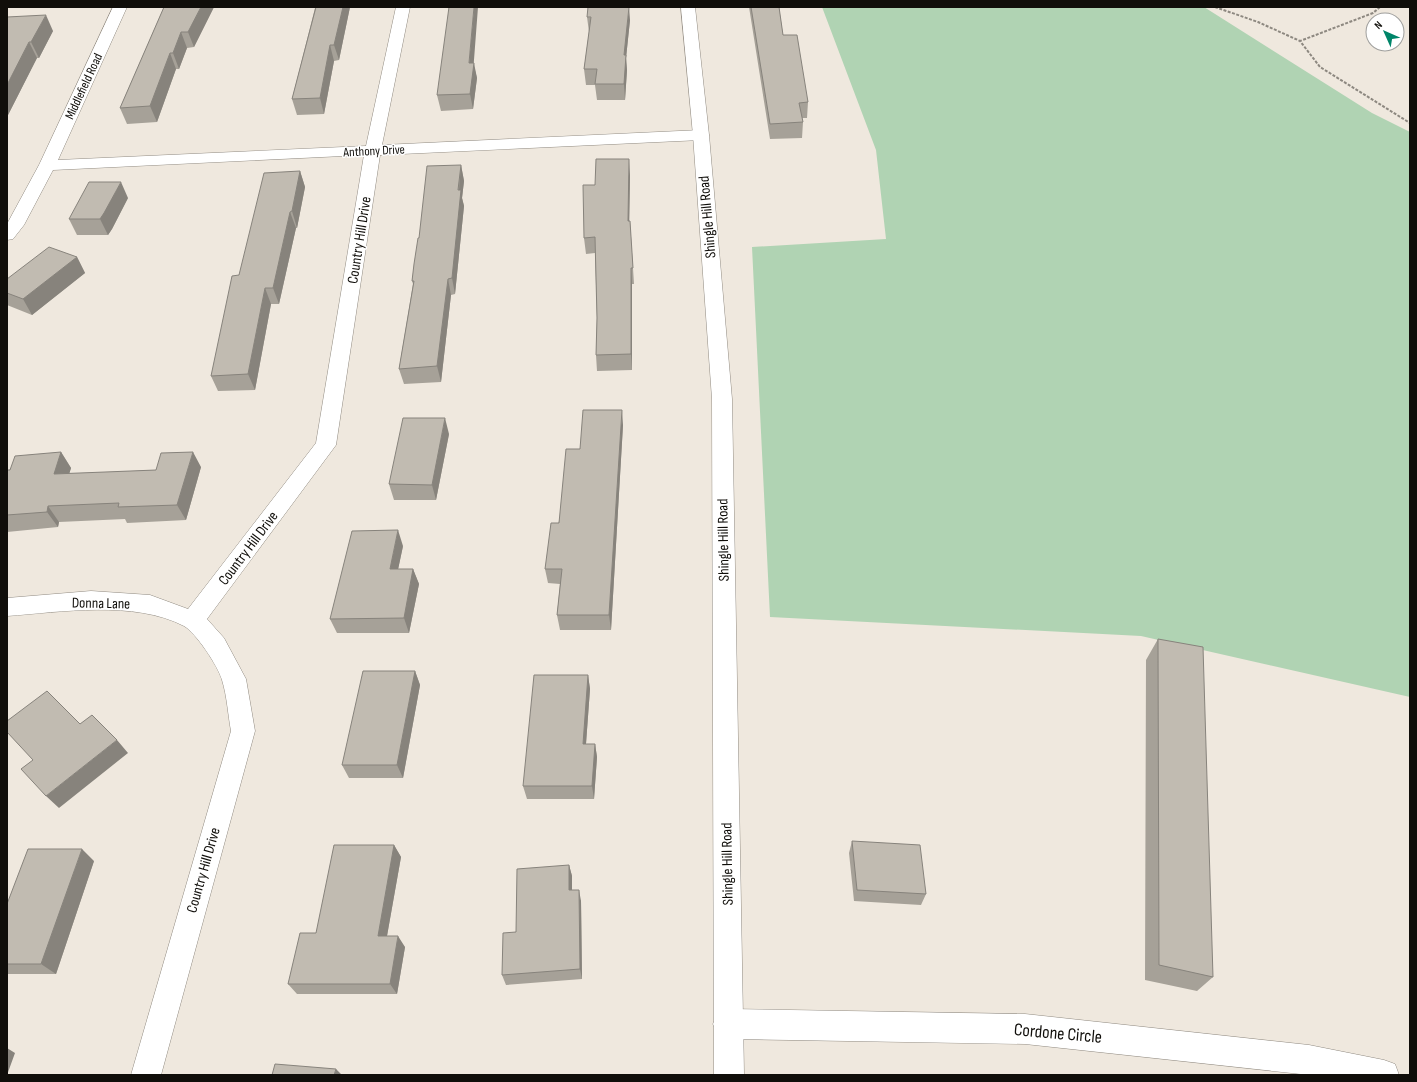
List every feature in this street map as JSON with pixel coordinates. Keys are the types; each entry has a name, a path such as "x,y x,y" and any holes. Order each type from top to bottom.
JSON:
{"street":[{"name":"Middlefield Road","path":"7,235 15,225 47,165 120,7"},
{"name":"Country Hill Drive","path":"146,1075 243,731 234,678 216,645 193,620 326,444 373,150 402,7"},
{"name":"Shingle Hill Road","path":"688,7 722,399 729,1075"},
{"name":"Anthony Drive","path":"47,165 700,134"},
{"name":"Donna Lane","path":"7,607 91,600 142,603 150,604 193,620"},
{"name":"Cordone Circle","path":"728,1024 1025,1029 1309,1060 1384,1075"}],"path":[{"path":"1215,7 1271,26 1300,41 1320,67 1410,123"},
{"path":"1300,41 1373,14 1380,7"}],"green space":[{"path":"822,7 1204,7 1372,113 1410,132 1410,697 1141,636 770,617 752,247 886,239 876,150"}],"building":[{"path":"164,7 201,7 188,32 181,32 173,53 170,53 150,106 120,108"},
{"path":"316,7 343,7 334,45 330,45 320,98 292,99"},
{"path":"449,7 474,7 469,63 474,63 470,94 437,95"},
{"path":"588,7 629,7 624,55 626,55 624,84 595,84 597,69 584,69 591,17 587,17"},
{"path":"751,7 779,7 783,35 797,35 808,102 799,103 803,122 770,124"},
{"path":"46,15 31,42 29,42 7,85 7,17"},
{"path":"596,159 629,159 628,221 630,221 633,268 631,268 631,354 596,355 597,318 595,237 584,238 583,185 595,185"},
{"path":"461,165 458,190 461,190 452,278 448,279 437,366 399,369 414,281 412,281 419,238 427,166"},
{"path":"300,171 273,288 265,288 248,374 211,376 232,276 239,275 264,173"},
{"path":"89,182 121,182 100,219 69,219"},
{"path":"49,247 77,257 23,299 7,293 7,279"},
{"path":"583,410 622,410 609,615 557,615 562,569 545,569 551,523 559,523 566,449 580,449"},
{"path":"403,418 445,418 432,485 389,484"},
{"path":"61,452 54,474 156,470 161,453 193,452 177,505 118,507 119,503 48,506 47,512 7,515 7,470 10,470 15,456"},
{"path":"398,530 390,569 413,569 404,618 330,619 352,531"},
{"path":"1158,639 1203,647 1213,977 1159,965"},
{"path":"363,671 415,671 397,765 342,765"},
{"path":"534,675 588,675 583,744 595,744 592,786 523,786"},
{"path":"47,691 80,724 92,715 117,740 46,796 21,769 33,760 7,732 7,721"},
{"path":"852,841 920,845 926,894 857,890"},
{"path":"334,845 394,845 378,936 398,936 390,984 288,984 300,933 316,933"},
{"path":"28,849 82,849 41,964 7,964 7,904"},
{"path":"569,865 569,890 579,890 580,969 502,975 503,933 516,932 517,869"},
{"path":"275,1064 336,1069 334,1075 272,1075"}]}
